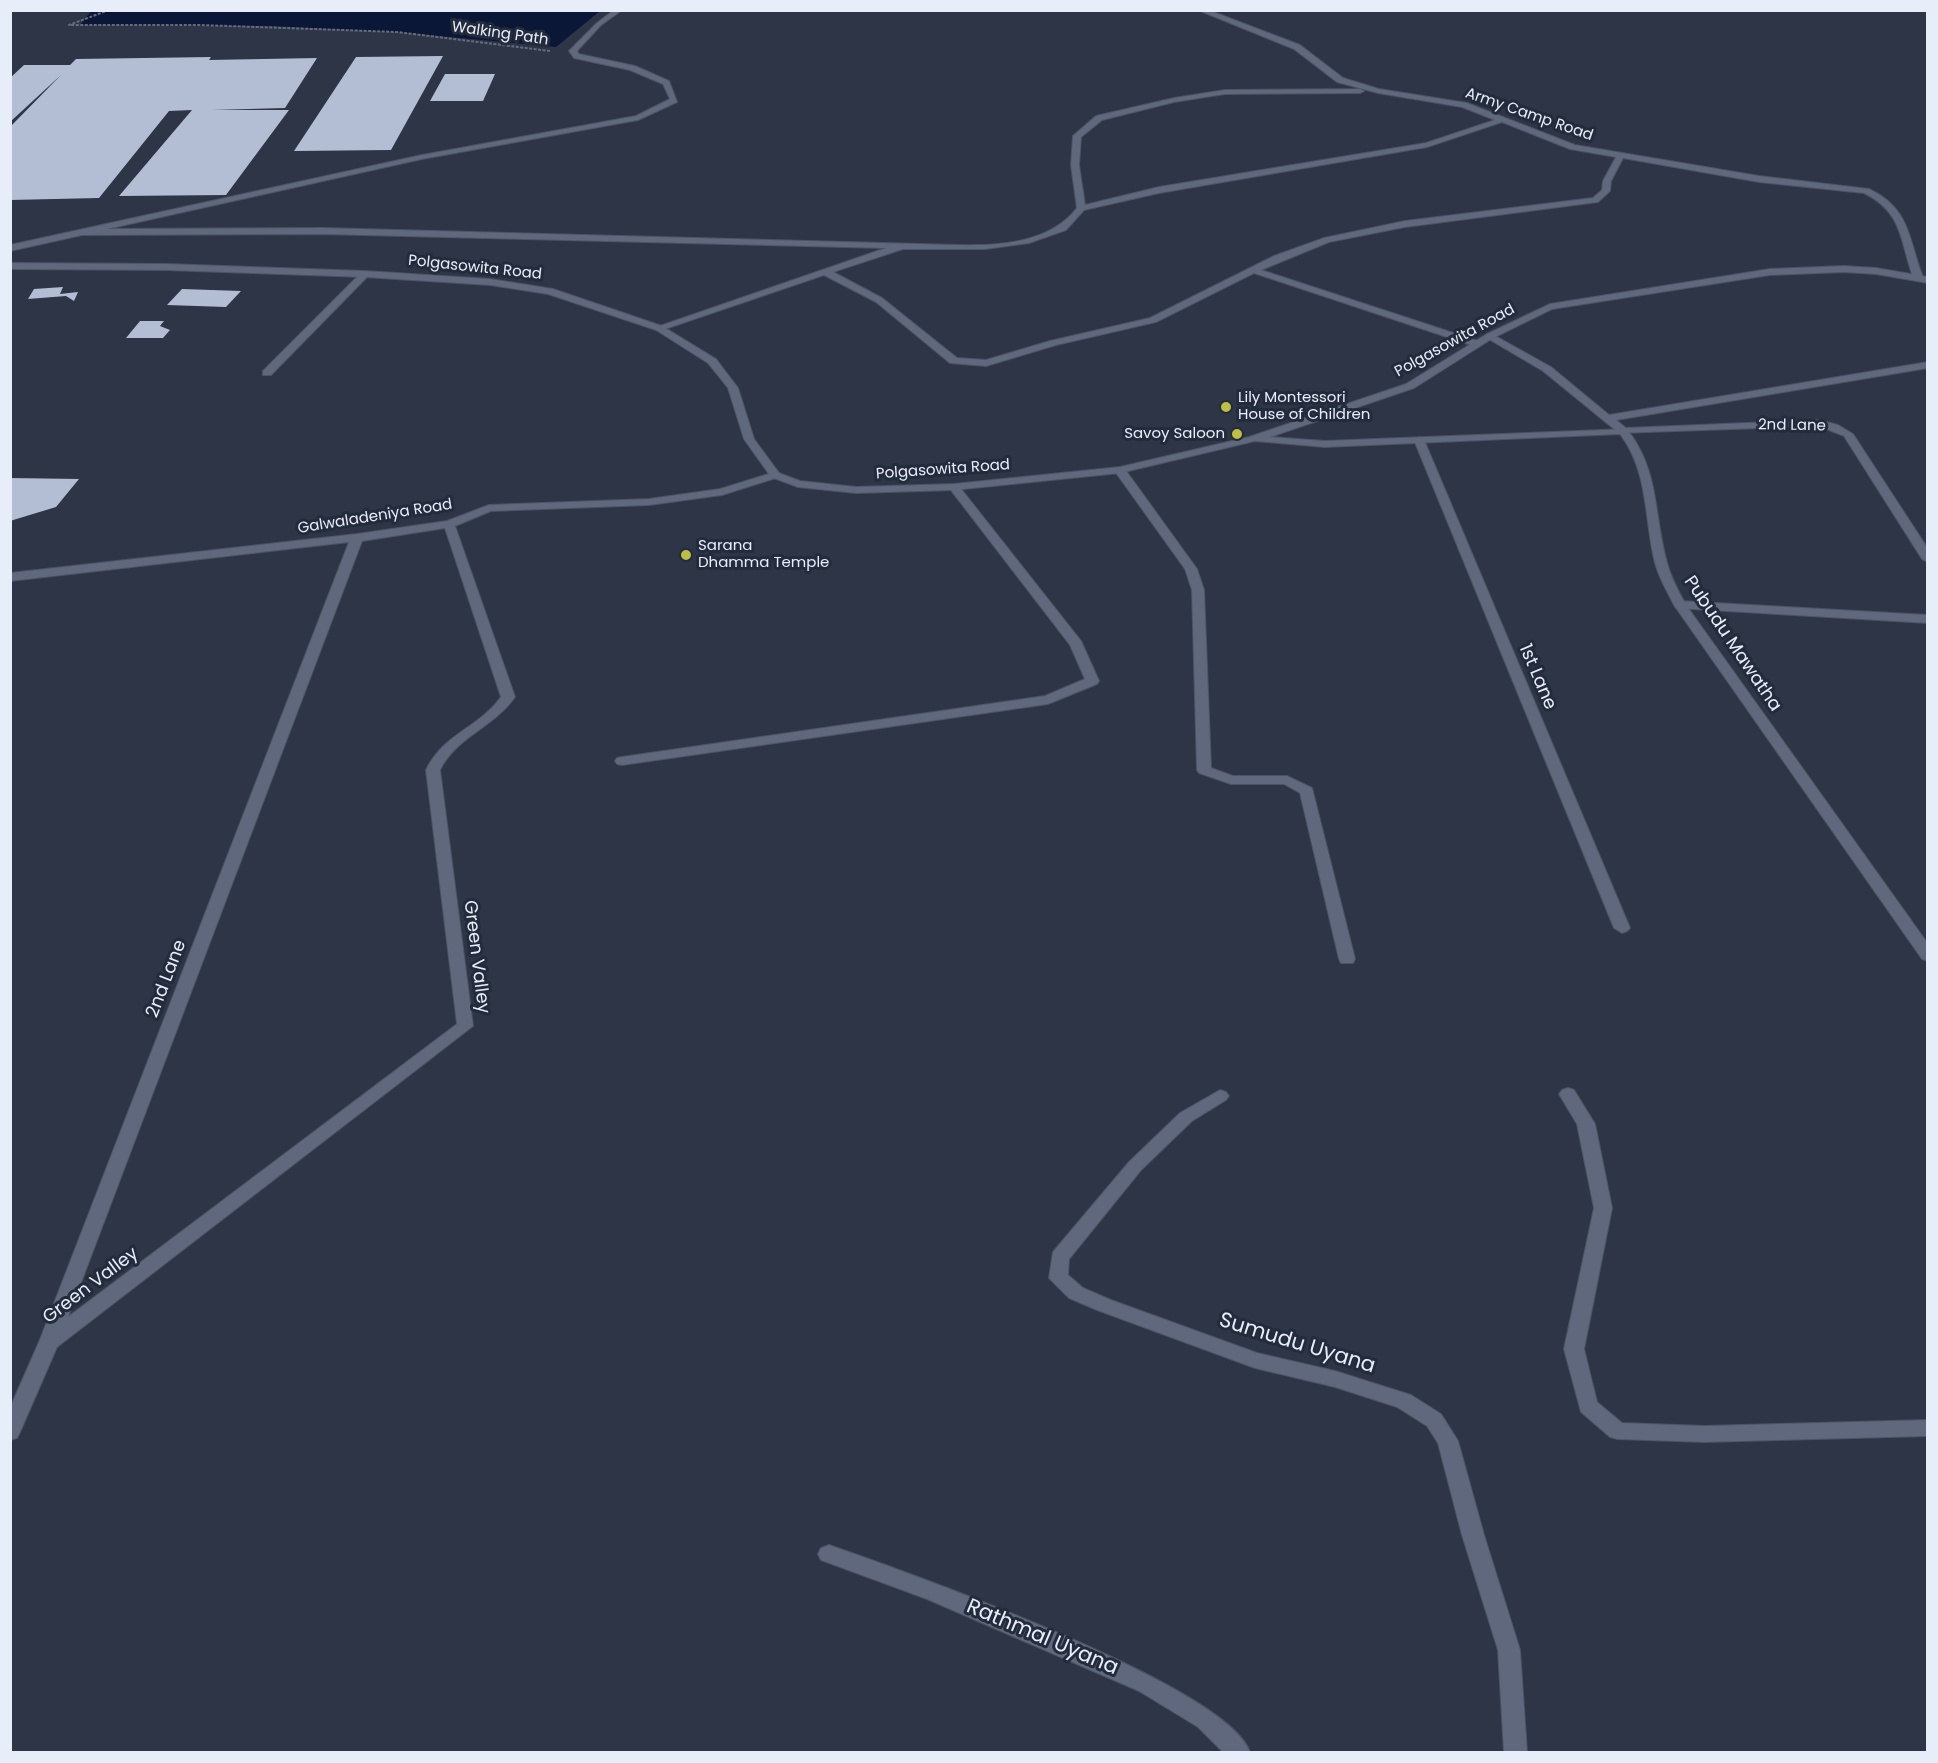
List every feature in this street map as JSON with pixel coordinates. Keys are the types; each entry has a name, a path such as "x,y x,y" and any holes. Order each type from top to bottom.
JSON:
{"street":[{"path":"10,248 422,157 638,118 674,100 666,83 632,68 577,56 573,51 599,24 619,10"},
{"name":"Army Camp Road","path":"1201,10 1297,47 1340,80 1378,91 1435,99 1504,119 1573,147 1759,179 1866,191 1881,196 1891,203 1923,279"},
{"path":"1081,208 1075,165 1077,136 1099,118 1135,107 1225,93 1378,91"},
{"path":"81,232 323,231 980,247 1029,240 1063,228 1081,208 1159,190 1427,145 1504,119"},
{"path":"825,272 879,300 954,361 986,363 1053,342 1153,320 1276,258 1327,240 1405,224 1595,200 1605,191 1607,181 1620,156"},
{"path":"659,327 903,246"},
{"name":"Polgasowita Road","path":"10,266 166,267 365,274 490,282 550,291 659,327 712,361 733,388 749,439 775,475 798,484 856,490 954,487 1120,470 1252,439 1410,386 1490,336 1550,307 1714,279 1770,272 1844,269 1923,279"},
{"path":"1253,270 1477,344"},
{"path":"267,373 365,274"},
{"name":"Pubudu Mawatha","path":"1490,336 1547,369 1623,430 1640,453 1660,560 1680,605 1928,956"},
{"path":"1608,418 1928,365"},
{"name":"2nd Lane","path":"1623,430 1819,423 1834,427 1848,434 1928,559"},
{"path":"1252,439 1325,444 1623,430"},
{"name":"1st Lane","path":"1419,440 1622,928"},
{"path":"1120,470 1191,570 1198,590 1204,770 1232,780 1287,780 1307,791 1347,959"},
{"name":"Galwaladeniya Road","path":"11,578 357,538 448,524 489,508 650,502 722,492 775,475"},
{"path":"621,761 1048,700 1092,681 1076,644 954,487"},
{"name":"Green Valley","path":"49,1342 465,1026 432,770 436,758 446,747 502,707 508,697 448,524"},
{"name":"2nd Lane","path":"10,1432 49,1342 357,538"},
{"path":"1680,605 1928,619"},
{"path":"1568,1094 1586,1124 1603,1208 1574,1349 1588,1406 1617,1431 1704,1434 1928,1428"},
{"name":"Sumudu Uyana","path":"1220,1096 1186,1117 1135,1166 1060,1257 1058,1278 1076,1293 1104,1305 1255,1360 1335,1379 1404,1401 1434,1420 1448,1441 1473,1535 1509,1650 1516,1752"},
{"name":"Rathmal Uyana","path":"828,1554 935,1592 1147,1684 1206,1720 1239,1752"}],"path":[{"name":"Walking Path","path":"110,10 69,25 190,24 397,32 528,46 577,56"}],"water":[{"path":"92,10 600,11 556,47 397,32 270,26 80,25"}],"building":[{"path":"443,56 391,150 294,151 356,57"},
{"path":"211,57 209,60 317,58 285,108 212,110 289,110 226,195 119,196 192,110 169,111 99,198 10,200 10,127 61,75 10,122 10,78 24,65 70,65 76,59"},
{"path":"445,74 495,74 483,101 430,101"},
{"path":"63,287 60,294 78,292 74,301 66,296 28,299 34,289"},
{"path":"182,289 241,291 226,307 167,305"},
{"path":"140,321 164,321 160,326 170,330 163,338 126,338"},
{"path":"10,478 79,479 56,507 10,521"}],"place":[{"name":"Lily Montessori House of Children","path":"1226,407"},
{"name":"Savoy Saloon","path":"1237,434"},
{"name":"Sarana Dhamma Temple","path":"686,555"}]}
